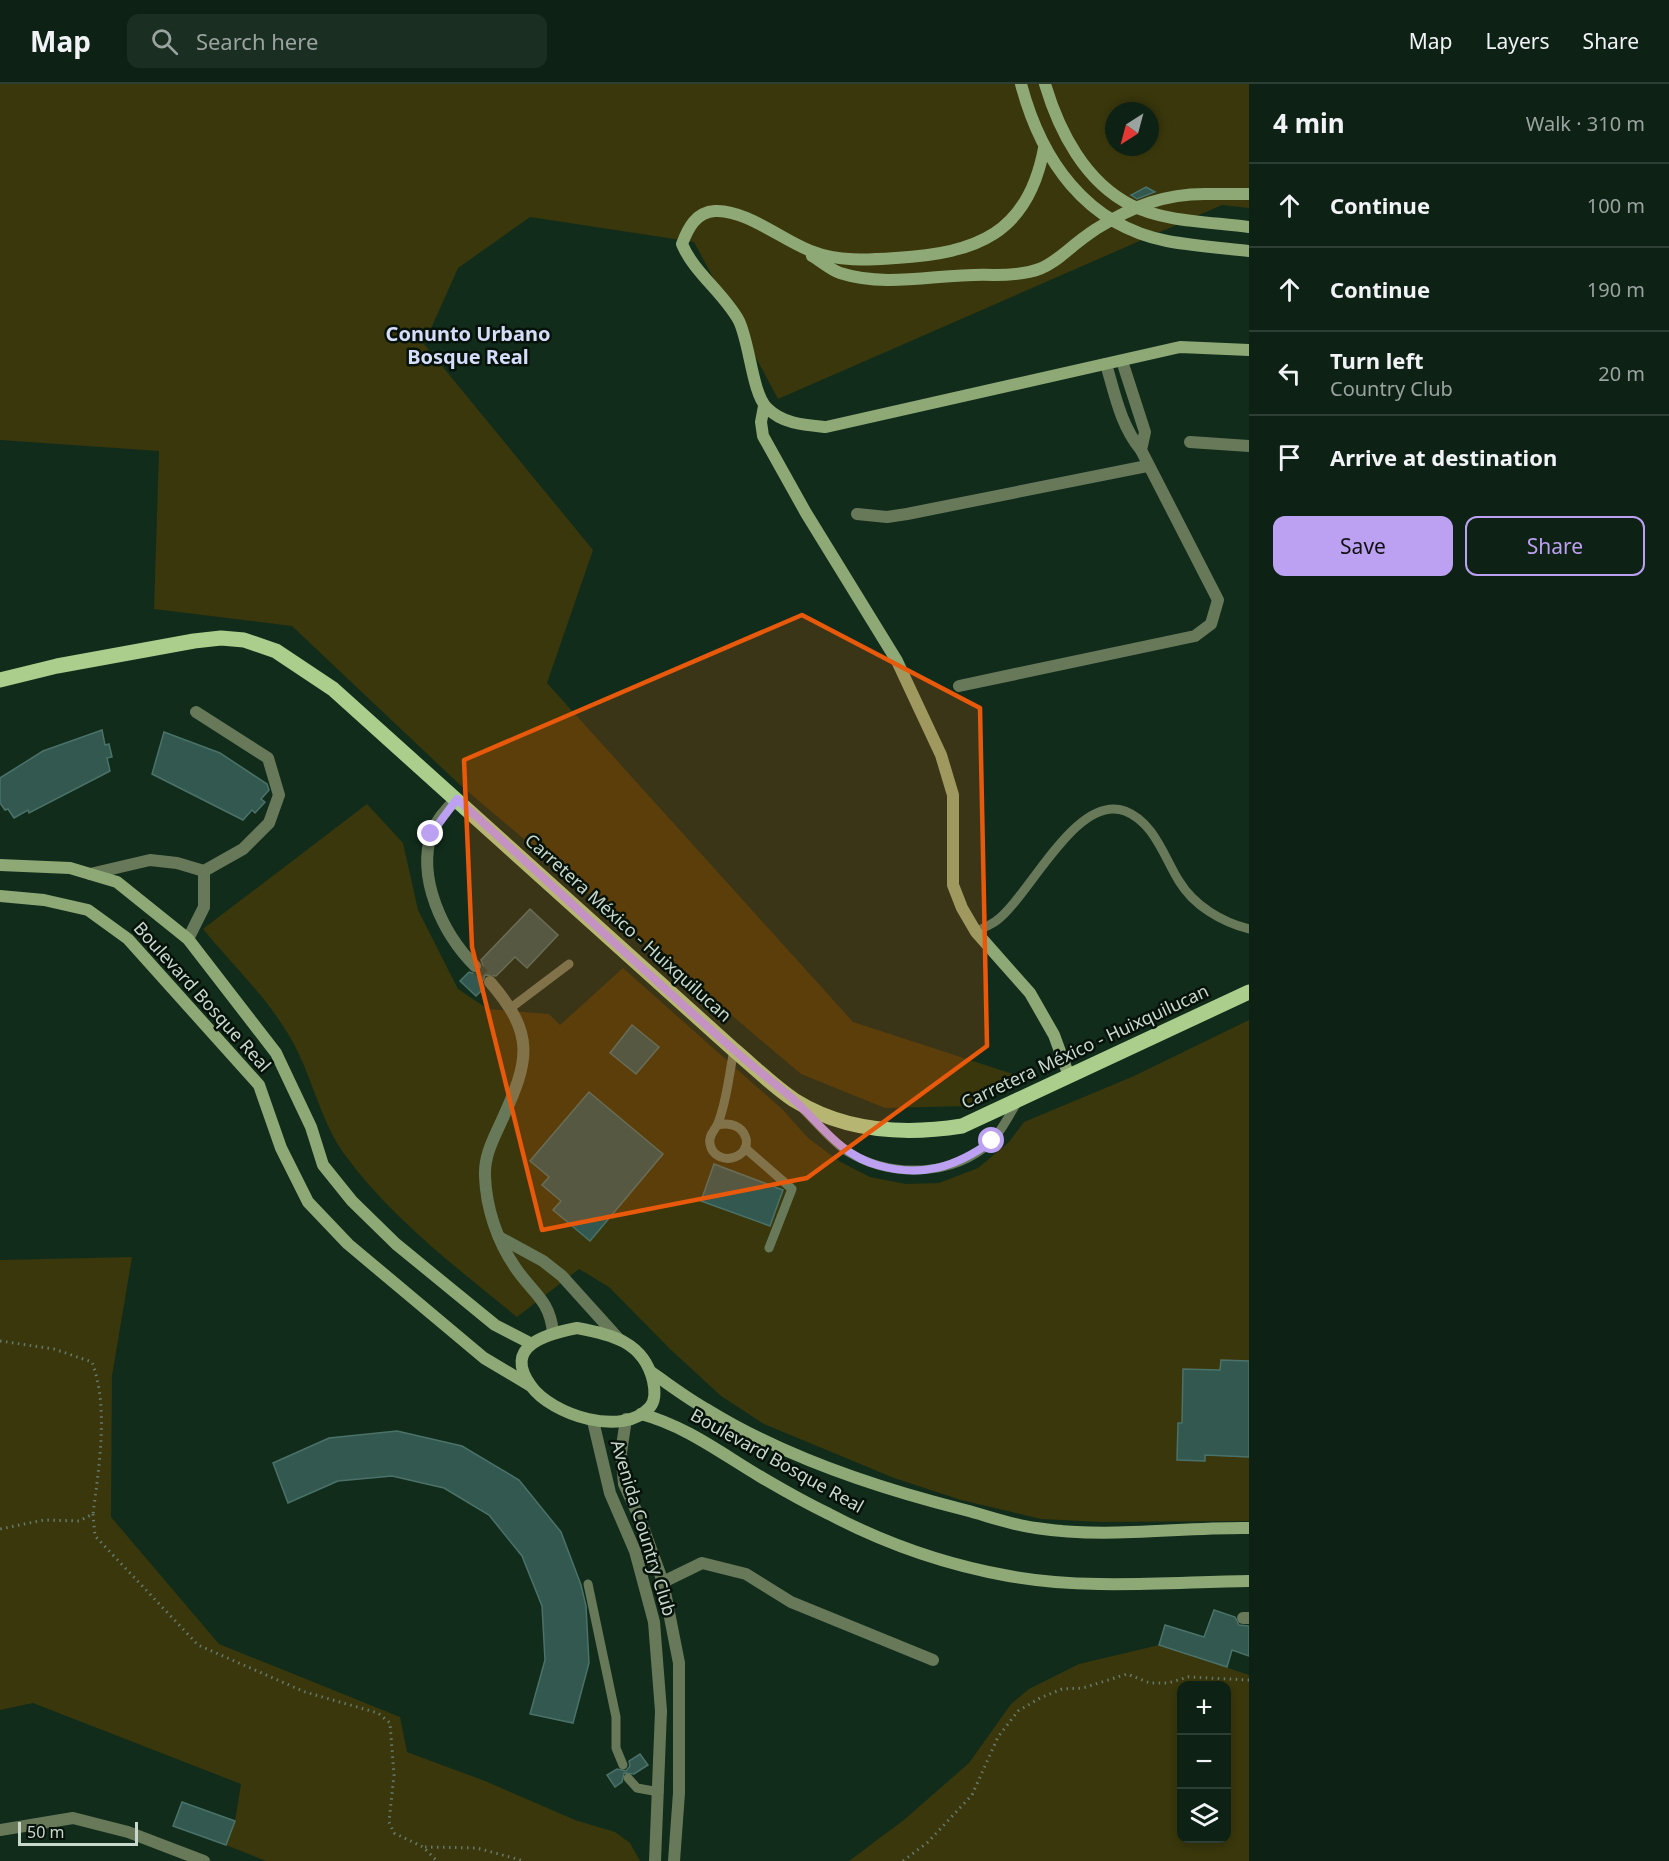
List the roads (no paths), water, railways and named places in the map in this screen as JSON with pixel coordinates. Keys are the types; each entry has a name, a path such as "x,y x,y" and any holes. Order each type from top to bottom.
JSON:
{"main road":[{"name":"Carretera México - Huixquilucan","path":"0,680 57,666 194,641 244,640 276,651 333,689 734,1050 794,1100 855,1125 886,1131 925,1132 962,1126 1017,1103 1249,992"}],"street":[{"path":"1021,84 1026,106 1044,148 1076,193 1102,216 1129,230 1167,241 1249,251"},
{"path":"1045,84 1059,123 1078,157 1095,178 1131,206 1173,218 1249,227"},
{"path":"1044,148 1038,176 1027,201 1006,225 976,245 928,256 843,260 811,251 735,215 716,211 702,214 692,223 682,244 738,320 746,339 758,395 764,406 777,417 792,423 826,427 1180,347 1249,350"},
{"path":"779,235 839,273 878,280 930,278 966,273 1017,275 1045,269 1095,230 1158,199 1180,194 1249,194"},
{"path":"1122,361 1145,432 1141,450"},
{"path":"959,686 1195,636 1211,624 1218,600 1147,466 1141,450 1131,438 1120,414 1106,364"},
{"path":"764,406 761,422 763,436 806,513 897,661 941,755 952,795 953,885 962,908 976,932 1030,993 1054,1035 1070,1076"},
{"path":"1190,442 1249,446"},
{"path":"857,514 887,517 907,514 1147,466"},
{"path":"90,874 150,860 177,863 204,871 243,849 269,823 279,795 268,758 196,712"},
{"path":"457,799 431,834 428,872 434,901 447,929 475,966"},
{"name":"Boulevard Bosque Real","path":"0,865 70,868 117,882 188,939 276,1053 311,1127 323,1165 352,1201 396,1244 495,1325 530,1344"},
{"path":"188,939 204,907 204,871"},
{"name":"Boulevard Bosque Real","path":"0,896 44,900 88,910 128,939 259,1085 281,1148 308,1202 348,1244 484,1358 531,1386"},
{"path":"490,982 512,1007 523,1035 524,1058 518,1083 490,1143 484,1175 489,1204 498,1236 515,1268 550,1313 553,1332"},
{"path":"498,1236 543,1261 562,1276 617,1337"},
{"path":"577,1328 617,1337 634,1346 651,1372 656,1393 651,1406 641,1414 626,1419 593,1420 557,1409 531,1386 523,1372 523,1356 530,1344 553,1332 577,1328"},
{"name":"Boulevard Bosque Real","path":"651,1372 708,1411 779,1446 892,1491 958,1509 1035,1528 1103,1533 1249,1528"},
{"name":"Boulevard Bosque Real","path":"641,1414 684,1430 762,1478 830,1515 893,1543 950,1561 1010,1576 1085,1583 1249,1581"},
{"name":"Avenida Country Club","path":"626,1419 621,1453 624,1484 640,1519 663,1582 679,1663 679,1793 674,1861"},
{"name":"Avenida Country Club","path":"593,1420 610,1493 635,1551 654,1622 661,1711 655,1861"},
{"path":"663,1582 702,1563 746,1574 791,1602 933,1660"},
{"path":"0,1830 73,1818 128,1832 204,1861"}],"lane":[{"path":"976,932 1004,913 1074,828 1091,815 1106,809 1123,810 1139,818 1157,841 1180,884 1197,902 1218,918 1249,929"},
{"path":"512,1007 569,964"},
{"path":"718,1125 729,1122 740,1126 746,1136 745,1148 738,1156 727,1160 716,1155 710,1145 710,1134 718,1125 734,1050"},
{"path":"794,1100 847,1151 876,1165 912,1170 942,1169 969,1157 992,1141 1017,1103"},
{"path":"745,1148 792,1189 769,1248"},
{"path":"588,1584 616,1717 616,1748 623,1765"},
{"path":"628,1778 637,1788 659,1792"}],"tunnel":[{"path":"475,966 490,982"}],"district":[{"name":"Conunto Urbano Bosque Real","path":"468,346"}]}
